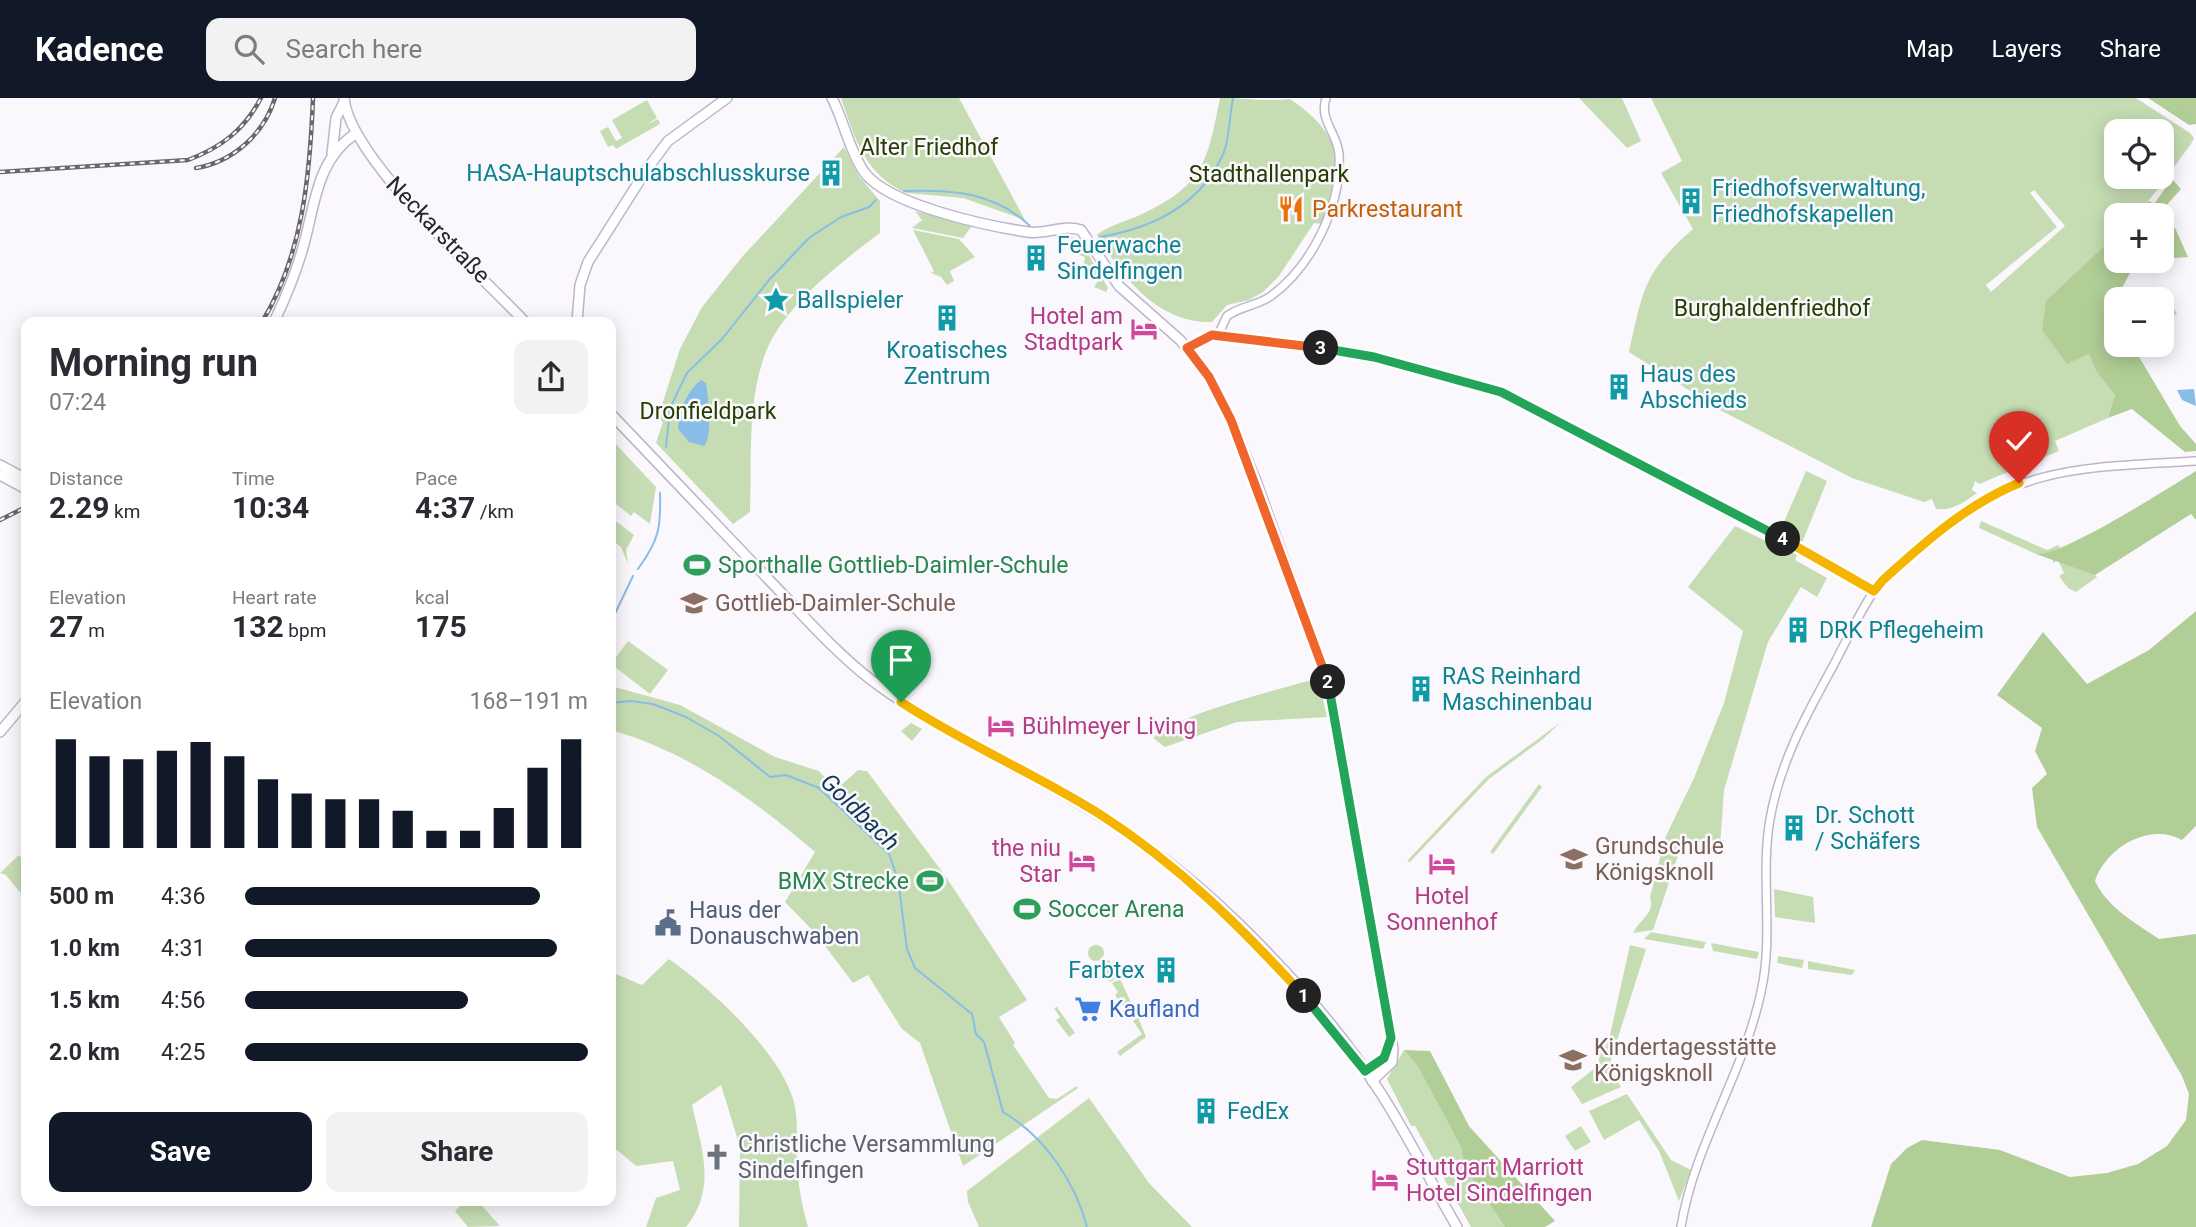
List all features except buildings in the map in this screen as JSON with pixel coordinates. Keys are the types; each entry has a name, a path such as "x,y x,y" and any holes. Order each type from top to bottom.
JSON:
{"main road":[{"path":"577,317 580,285 588,262 647,169 668,141 727,98"},
{"path":"832,98 863,170 877,185 894,196 1020,231 1041,233 1078,229 1119,286 1187,348 1209,377 1231,420 1326,671 1359,843 1394,1058 1372,1081"},
{"path":"332,155 336,118 344,100"},
{"name":"Neckarstraße","path":"344,100 346,117 355,134 390,181 520,317"},
{"path":"276,317 293,279 322,174 332,155 355,134"},
{"path":"616,419 849,662 918,713 1069,796 1170,864 1272,961 1334,1029 1372,1081 1457,1227"},
{"path":"0,465 21,477"},
{"path":"0,475 21,486"},
{"path":"0,732 21,707"},
{"path":"1365,1071 1384,1058 1391,1038"}],"street":[{"path":"1218,335 1227,316 1262,301 1287,283 1310,254 1318,238 1335,190 1339,166 1337,142 1323,113 1326,98"},
{"path":"1187,348 1207,336 1218,335 1357,353 1501,392 1783,539 1874,591"},
{"path":"1681,1227 1690,1189 1747,1043 1761,992 1768,937 1768,835 1780,777 1795,735 1874,591 1883,580 1959,514 1982,499 2022,482 2068,471 2196,461"}],"green space":[{"name":"Alter Friedhof","path":"841,98 959,98 1025,220 963,198 906,193 892,185 880,176 863,153"},
{"name":"Stadthallenpark","path":"1220,98 1290,99 1321,126 1330,140 1335,169 1322,224 1314,223 1279,276 1263,292 1249,300 1227,305 1212,322 1193,321 1158,306 1144,295 1118,267 1097,235 1161,204 1190,182 1206,156"},
{"path":"1579,98 1622,98 1641,141 1627,148"},
{"name":"Burghaldenfriedhof","path":"1651,98 2136,98 2168,119 2104,119 2104,189 2157,189 2146,203 2104,203 2104,248 2093,259 2089,353 2097,373 2115,395 2108,418 2055,441 2059,451 1979,484 1975,481 1972,490 1977,493 1948,509 1936,509 1932,499 1924,502 1852,478 1718,409 1629,352 1648,283 1664,258 1693,229 1661,173 1682,161","holes":["2034,190 2065,226 1991,292 1986,285 2057,227 2030,193"]},
{"path":"2148,98 2196,98 2196,124 2189,125"},
{"path":"647,100 657,118 646,125 658,119 660,124 616,149 613,145 608,147 600,131 608,127 616,141 622,138 612,120"},
{"name":"Burghaldenfriedhof","path":"2174,123 2194,138 2174,167"},
{"name":"Dronfieldpark","path":"844,147 858,175 880,201 880,233 813,288 783,321 772,339 764,357 755,395 751,434 750,512 733,524 656,443 663,422 658,417 680,349 702,307 742,257"},
{"path":"2174,181 2181,189 2169,203 2155,203 2165,189 2174,189"},
{"path":"915,211 971,227 963,238 912,228 922,220"},
{"path":"2174,228 2175,228 2188,257 2174,258"},
{"path":"913,230 959,239 975,257 950,271 954,281 947,285 941,277 931,273 934,271"},
{"path":"1069,236 1080,240 1108,288 1106,292 1094,287 1098,281 1089,266 1083,269 1085,257 1079,255 1078,248"},
{"path":"2104,246 2104,273 2130,273 2122,287 2104,287 2104,357 2139,357 2180,426 2196,444 2196,451 2185,452 2132,409 2108,418 2115,395 2097,373 2089,354 2067,364 2042,330 2046,301"},
{"path":"616,444 656,487 650,524 634,512 631,516 616,504"},
{"path":"1806,471 1827,481 1795,560 1827,578 1817,597 1801,587 1768,642 1724,790 1720,847 1683,841 1653,930 1633,933 1651,908 1650,897 1665,838 1694,778 1724,703 1743,631 1688,587 1735,526 1774,545"},
{"path":"2196,471 2196,520 2191,514 2095,575 2036,554 2068,545"},
{"path":"616,521 634,535 626,550 628,564 621,547 616,544"},
{"path":"1981,521 2047,550 2058,545 2060,548 2046,554 2036,554 1979,528"},
{"path":"2053,557 2097,577 2076,592 2068,588 2059,576 2064,573 2058,560 2053,563"},
{"path":"2196,611 2196,826 2182,840 2156,834 2130,841 2109,858 2095,881 2114,907 2159,939 2196,934 2196,1227 1871,1227 1891,1164 1907,1148 1922,1140 2000,1150 2070,1177 2107,1173 2138,1164 2167,1146 2186,1120 2189,1094 2182,1076 2037,827 2032,788 2047,774 2035,751 2042,728 1997,695 2043,632 2087,684 2149,650"},
{"path":"628,641 668,670 650,694 616,668 616,657"},
{"path":"1318,678 1327,717 1237,722 1165,747 1153,738 1167,728 1208,711"},
{"path":"616,687 680,705 775,757 819,771 836,790 858,770 867,771 946,877 1027,1000 999,1017 1015,1043 1013,1045 1049,1098 1057,1099 1077,1086 1078,1088 963,1166 920,1043 902,1029 868,975 853,983 816,934 785,902 815,852 744,796 694,765 640,739 616,732"},
{"path":"1561,722 1543,739 1489,779 1410,862 1407,861 1486,777"},
{"path":"911,723 922,729 912,741 901,731"},
{"path":"1539,784 1542,787 1493,854 1490,852"},
{"path":"19,855 21,894 6,875 0,873"},
{"path":"1774,889 1813,897 1815,923 1775,917"},
{"path":"1651,932 1706,942 1703,949 1644,939"},
{"path":"1711,943 1759,952 1757,959 1713,951"},
{"path":"1096,945 1102,947 1102,959 1096,961 1090,959 1088,953 1090,947"},
{"path":"1630,945 1646,949 1609,1066 1621,1087 1582,1104 1571,1087 1599,1065 1599,1053 1605,1049 1610,1035"},
{"path":"1778,956 1804,960 1802,968 1777,963"},
{"path":"669,959 722,1003 773,1060 785,1080 796,1113 798,1175 808,1227 739,1227 740,1147 721,1085 692,1105 704,1168 704,1183 696,1212 686,1227 646,1227 656,1198 680,1190 673,1161 636,1166 616,1149 616,974 642,985"},
{"path":"1109,960 1118,977 1110,982 1099,965"},
{"path":"1808,961 1855,970 1852,975 1808,969"},
{"path":"1120,979 1137,1015 1135,1017 1131,1011 1128,1013 1115,995 1118,992 1112,983"},
{"path":"1057,1007 1075,1033 1069,1037 1056,1020 1060,1017 1054,1008"},
{"path":"1138,1017 1146,1037 1120,1056 1117,1052 1142,1034 1133,1021"},
{"path":"1404,1050 1418,1067 1461,1147 1464,1167 1505,1227 1471,1227 1415,1126 1411,1126 1387,1079"},
{"path":"1404,1050 1430,1051 1469,1126 1555,1221 1545,1227 1505,1227 1464,1167 1461,1147 1418,1067"},
{"path":"1627,1094 1671,1160 1691,1170 1679,1201 1659,1151 1639,1120 1604,1140 1589,1111"},
{"path":"1089,1098 1149,1183 1192,1227 979,1227 968,1202 967,1191"},
{"path":"1581,1126 1591,1142 1575,1151 1565,1136"},
{"path":"460,1206 482,1206 500,1226 468,1227 455,1211"}],"water":[{"path":"701,380 706,383 709,416 707,441 704,446 689,442 678,429 684,402"},
{"path":"2194,389 2196,406 2182,400 2177,390"}],"waterway":[{"path":"1100,237 1157,220 1174,211 1203,186 1224,152 1233,98"},
{"path":"904,191 955,192 987,199 1016,214 1030,226"},
{"path":"666,447 670,408 687,373 722,339 769,280 809,238 841,217 869,207 876,200"},
{"path":"638,569 657,533 660,493"},
{"path":"616,612 633,576"},
{"name":"Goldbach","path":"616,702 631,701 653,704 686,717 719,736 770,777 786,775 819,788 889,854 898,879 907,949 915,968 972,1014 976,1034 984,1042 1003,1112 1032,1134 1056,1161 1075,1193 1087,1227"}],"railway":[{"path":"0,172 188,160 231,136 261,98"},
{"path":"196,168 222,160 245,144 263,123 275,98"},
{"path":"265,317 287,269 302,213 310,156 313,98"},
{"path":"0,520 21,510"}],"place":[{"name":"HASA-Hauptschulabschlusskurse","path":"831,173"},
{"name":"Friedhofsverwaltung, Friedhofskapellen","path":"1691,201"},
{"name":"Parkrestaurant","path":"1291,209"},
{"name":"Feuerwache Sindelfingen","path":"1036,258"},
{"name":"Ballspieler","path":"776,300"},
{"name":"Kroatisches Zentrum","path":"947,318"},
{"name":"Hotel am Stadtpark","path":"1144,329"},
{"name":"Haus des Abschieds","path":"1619,387"},
{"name":"Sporthalle Gottlieb-Daimler-Schule","path":"697,565"},
{"name":"Gottlieb-Daimler-Schule","path":"694,603"},
{"name":"DRK Pflegeheim","path":"1798,630"},
{"name":"RAS Reinhard Maschinenbau","path":"1421,689"},
{"name":"Bühlmeyer Living","path":"1001,726"},
{"name":"Dr. Schott / Schäfers","path":"1794,828"},
{"name":"Grundschule Königsknoll","path":"1574,859"},
{"name":"the niu Star","path":"1082,861"},
{"name":"Hotel Sonnenhof","path":"1442,864"},
{"name":"BMX Strecke","path":"930,881"},
{"name":"Soccer Arena","path":"1027,909"},
{"name":"Haus der Donauschwaben","path":"668,923"},
{"name":"Farbtex","path":"1166,970"},
{"name":"Kaufland","path":"1088,1009"},
{"name":"Kindertagesstätte Königsknoll","path":"1573,1060"},
{"name":"FedEx","path":"1206,1111"},
{"name":"Christliche Versammlung Sindelfingen","path":"717,1157"},
{"name":"Stuttgart Marriott Hotel Sindelfingen","path":"1385,1180"}],"route":[{"path":"901,702 1069,796 1170,864 1224,912 1272,961 1334,1029 1365,1071 1384,1058 1391,1038 1330,689 1322,658 1231,420 1209,377 1187,348 1212,335 1341,351 1489,387 1783,539 1874,591 1912,553 1950,521 1982,499 2019,483"}]}
